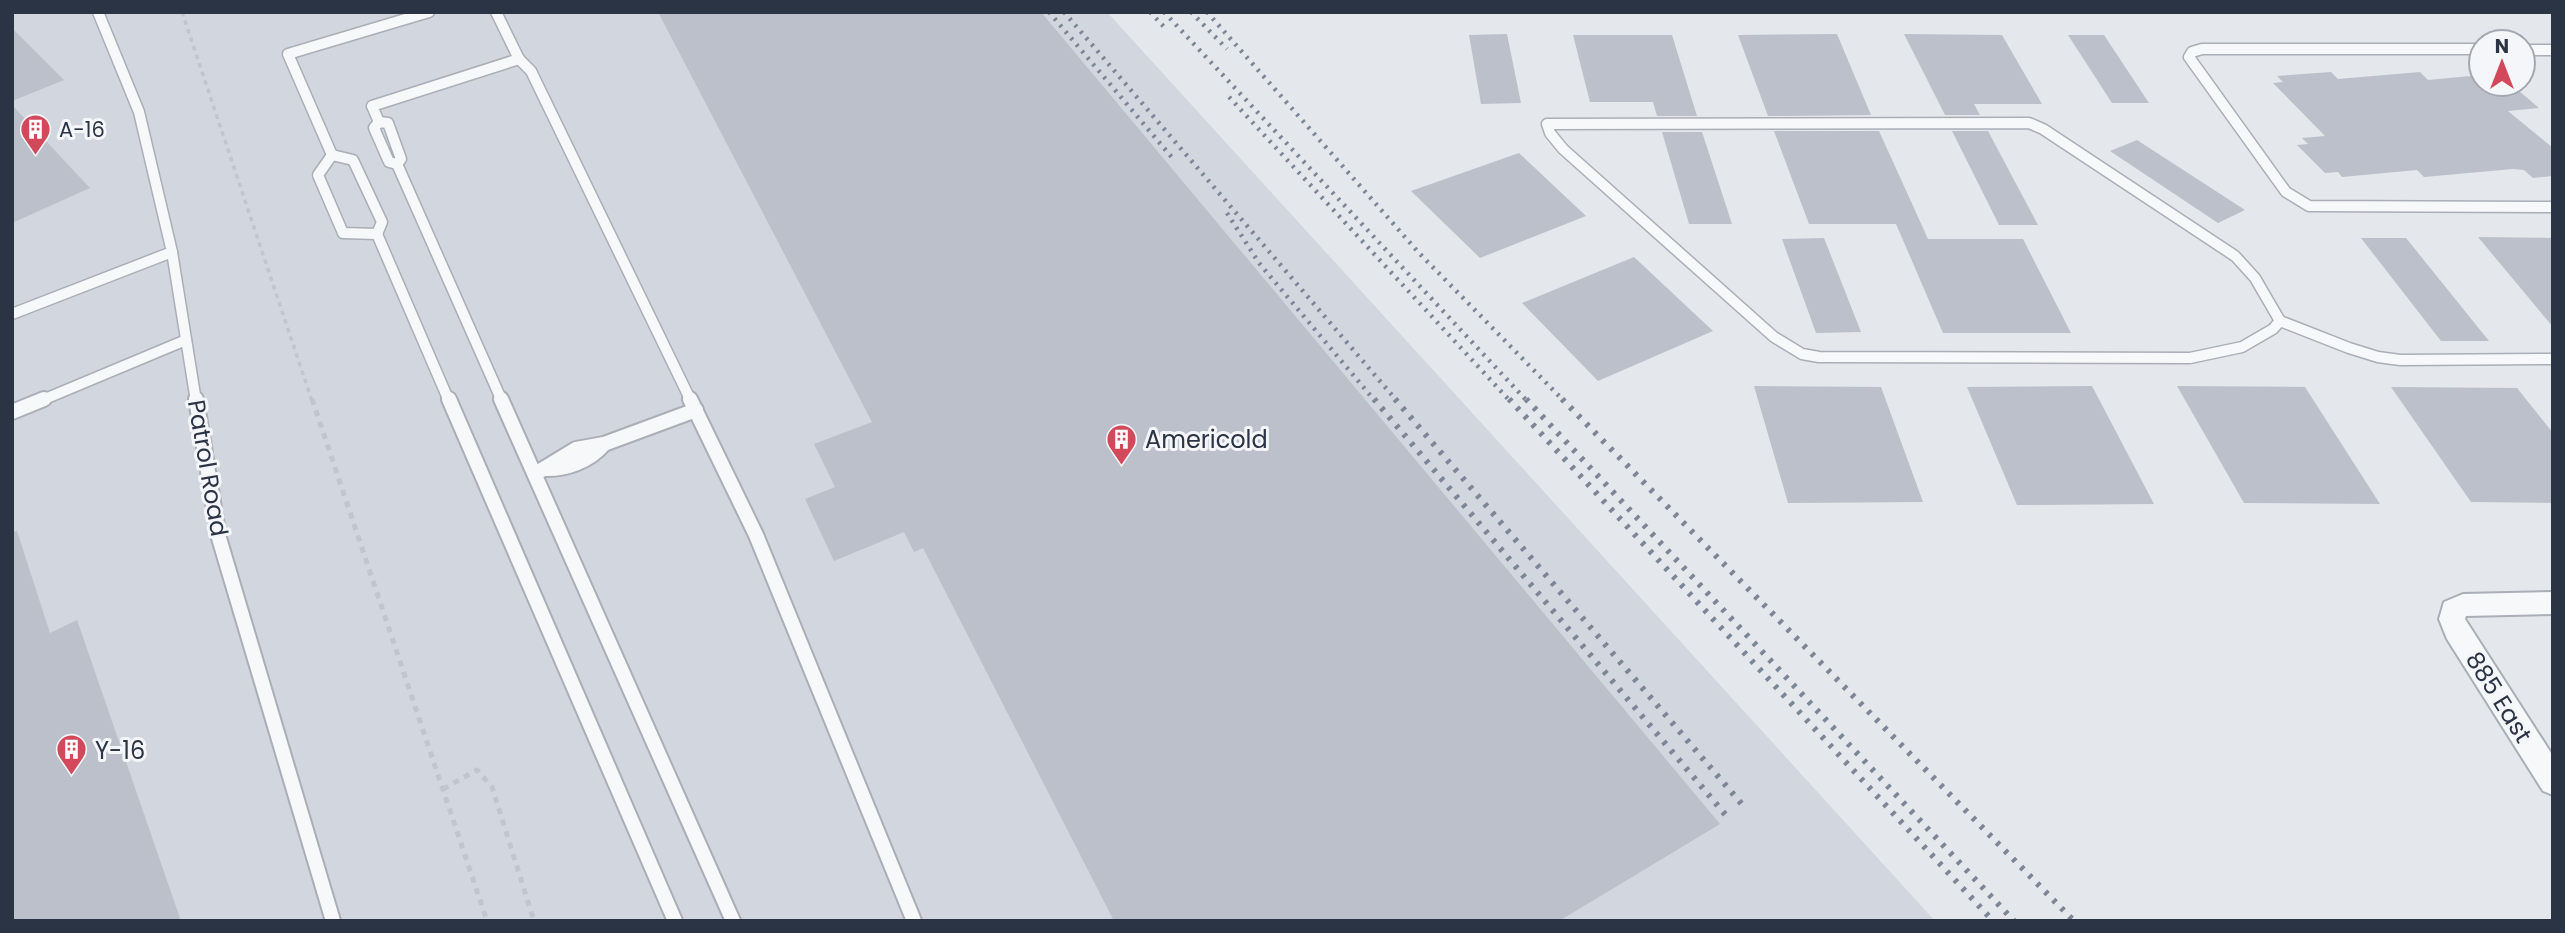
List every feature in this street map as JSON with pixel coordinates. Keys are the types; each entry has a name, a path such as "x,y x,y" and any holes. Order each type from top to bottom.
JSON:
{"street":[{"name":"885 East","path":"2553,603 2463,605 2453,610 2452,619 2553,782"}],"lane":[{"name":"Patrol Road","path":"98,12 139,112 172,252 219,538 333,921"},
{"path":"332,155 288,54 429,12"},
{"path":"496,12 519,59 531,71 756,535 914,921"},
{"path":"2467,50 2202,49 2192,52 2189,57 2277,181 2296,201 2309,206 2326,207 2553,207"},
{"path":"519,59 372,106 379,122 388,123 401,159 397,164 539,472 733,921"},
{"path":"2280,321 2273,329 2242,347 2190,358 1894,359 1802,354 1774,337 1563,149 1550,133 1547,124 2029,123 2043,129 2235,256 2256,278 2280,321 2378,357 2400,360 2553,359"},
{"path":"332,155 353,160 382,222 377,234 675,921"},
{"path":"332,155 318,175 343,233 377,234"},
{"path":"12,314 172,252"},
{"path":"12,412 187,340"},
{"path":"539,472 555,471 599,451 604,444 696,410"}],"path":[{"path":"182,12 487,921"},
{"path":"443,789 477,770 492,787 534,921"}],"shaded area":[{"path":"12,12 1107,12 1935,921 12,921"}],"building":[{"name":"Americold","path":"658,12 1041,12 1720,824 1559,921 1114,921 923,548 914,552 904,532 834,561 805,499 835,487 814,444 872,422"},
{"path":"12,28 64,80 12,101"},
{"path":"1507,34 1521,103 1481,104 1469,35"},
{"path":"1837,34 1871,115 1768,116 1738,35"},
{"path":"1904,34 2002,35 2042,104 1974,104 1980,115 1945,115"},
{"path":"1573,35 1672,35 1697,116 1657,116 1653,102 1590,102"},
{"path":"2068,35 2104,35 2149,103 2112,103"},
{"path":"2331,72 2338,79 2420,72 2428,80 2467,76 2467,98 2527,98 2539,108 2508,111 2553,148 2553,176 2533,178 2524,170 2513,169 2424,177 2417,170 2342,177 2338,172 2325,173 2297,145 2308,144 2302,138 2325,136 2273,83 2283,82 2277,76"},
{"name":"A-16","path":"12,105 90,188 12,223"},
{"path":"1774,131 1879,131 1928,239 2023,239 2071,333 1943,333 1896,224 1809,224"},
{"path":"1952,131 1988,131 2038,225 1999,225"},
{"path":"1662,132 1702,132 1732,224 1689,224"},
{"path":"2137,140 2245,210 2218,223 2110,151"},
{"path":"1519,153 1586,216 1480,258 1411,191"},
{"path":"2478,237 2553,238 2553,327"},
{"path":"1824,238 1861,332 1816,333 1782,239"},
{"path":"2361,238 2406,238 2489,341 2441,341"},
{"path":"1634,257 1713,331 1598,381 1522,303"},
{"path":"1754,386 1881,387 1923,502 1788,503"},
{"path":"2092,386 2154,504 2017,505 1967,387"},
{"path":"2177,386 2305,387 2380,504 2244,503"},
{"path":"2391,387 2517,388 2553,433 2553,503 2471,502"},
{"name":"Y-16","path":"17,531 50,633 77,620 181,921 12,921 12,532"}],"railway":[{"path":"1049,12 1175,161"},
{"path":"1064,12 1397,401"},
{"path":"1150,12 1167,30"},
{"path":"1164,12 1527,401"},
{"path":"1191,12 1227,49"},
{"path":"1207,12 1419,253 1564,401"},
{"path":"1229,97 1510,401"},
{"path":"1227,213 1259,263 1375,401"},
{"path":"1374,399 1729,819"},
{"path":"1395,399 1746,809"},
{"path":"1509,399 1993,921"},
{"path":"1526,399 2014,921"},
{"path":"1562,399 2074,921"}],"place":[{"name":"A-16","path":"36,156"},
{"name":"Americold","path":"1122,466"},
{"name":"Y-16","path":"72,777"}]}
